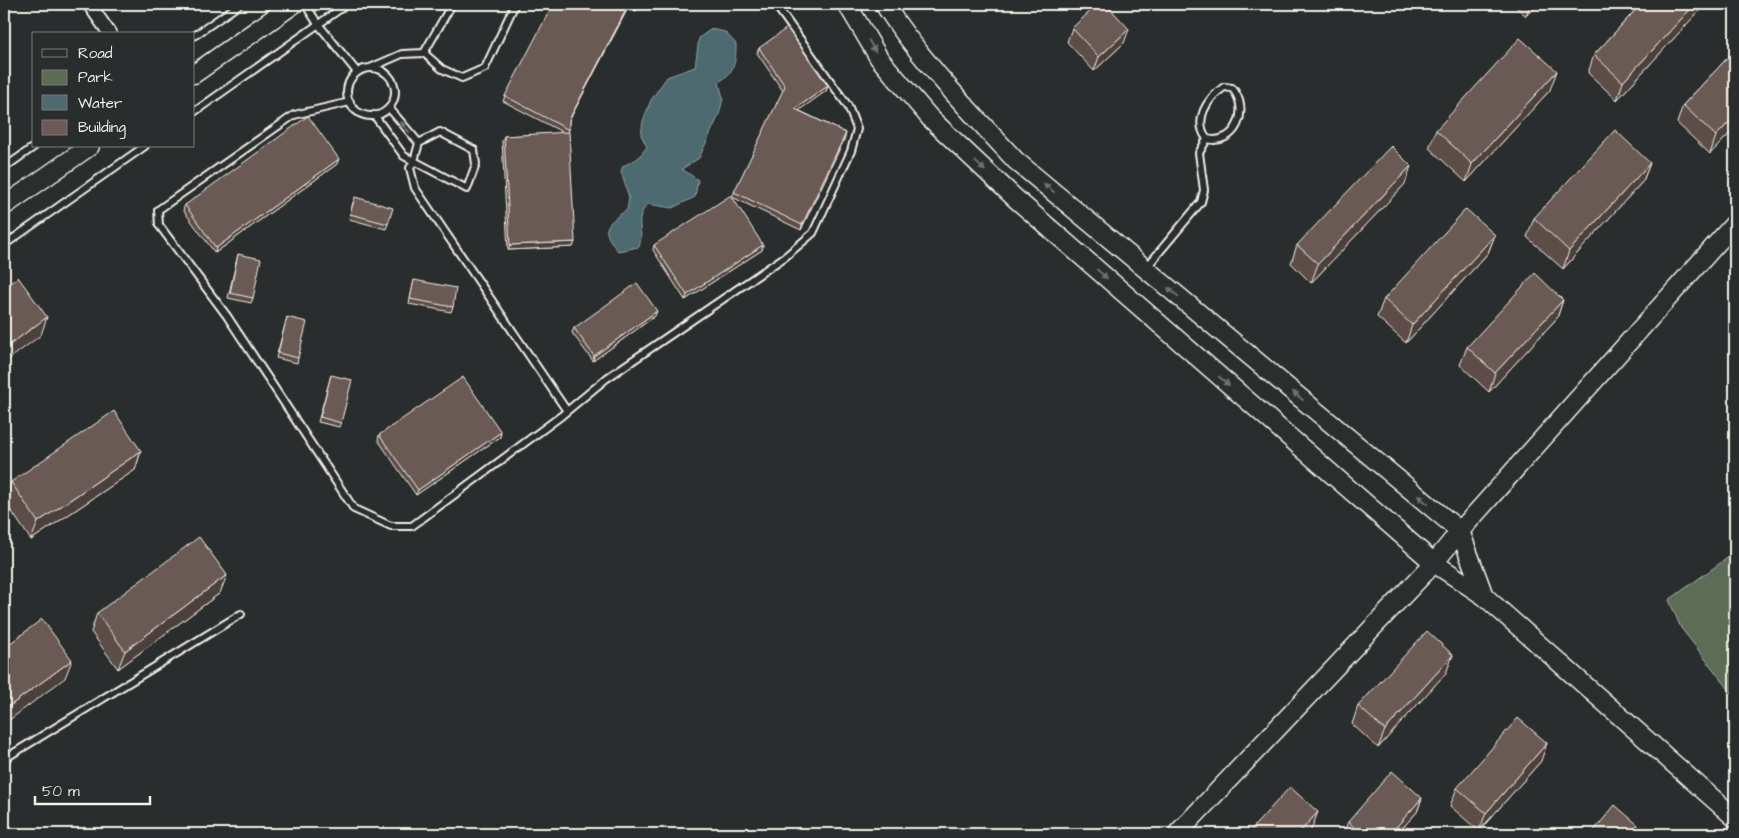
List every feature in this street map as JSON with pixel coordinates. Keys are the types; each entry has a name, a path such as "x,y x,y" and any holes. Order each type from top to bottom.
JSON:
{"main road":[{"path":"195,73 294,4"},
{"path":"847,4 879,58 930,118 1016,199 1434,563 1484,596 1735,818"},
{"path":"884,4 903,33 956,97 1015,160 1460,531 1484,596"},
{"path":"4,206 87,148"},
{"path":"1177,834 1434,563 1460,531 1735,223"}],"street":[{"path":"89,4 109,32"}],"lane":[{"path":"195,35 240,4"},
{"path":"305,4 318,24 357,72"},
{"path":"195,111 347,4"},
{"path":"424,54 452,4"},
{"path":"370,68 384,71 393,81 394,95 389,108 374,115 364,115 352,108 347,96 348,82 357,72 402,54 424,54 442,69 462,78 485,68 515,4"},
{"path":"350,102 294,115 158,210 159,225 227,316 354,509 391,526 412,526 567,411 607,378 786,256 813,233 850,151 857,128 848,106 775,4"},
{"path":"1224,88 1232,88 1238,94 1241,107 1238,124 1231,135 1217,142 1207,139 1200,131 1201,118 1207,103 1224,88"},
{"path":"389,108 419,143"},
{"path":"374,115 404,156 414,161 467,190 476,164 474,150 440,132 419,143 414,161 410,168 415,188 567,411"},
{"path":"1145,268 1201,202 1204,190 1199,153 1207,139"},
{"path":"4,168 32,148"},
{"path":"4,245 142,148"},
{"path":"4,759 241,614"}],"green space":[{"path":"1730,556 1735,561 1735,697 1681,628 1669,600"}],"water":[{"path":"711,29 725,32 736,44 736,56 734,66 719,82 723,98 719,115 699,158 682,169 698,180 695,197 672,208 647,204 640,221 641,235 639,247 618,251 612,244 607,228 613,220 627,210 629,198 621,171 623,166 637,159 647,147 641,135 643,121 651,100 667,77 695,67 699,38"}],"building":[{"path":"553,4 629,4 569,120 569,130 505,96"},
{"path":"1098,4 1106,4 1129,29 1099,57 1072,28"},
{"path":"1641,4 1695,4 1623,82 1594,55"},
{"path":"787,28 828,86 795,109 846,133 802,225 734,192 785,86 759,48"},
{"path":"1520,38 1557,71 1472,164 1436,130"},
{"path":"1735,50 1735,116 1716,136 1683,105"},
{"path":"308,116 339,159 216,248 185,205"},
{"path":"1615,130 1650,163 1569,251 1534,218"},
{"path":"569,132 575,242 510,245 504,136"},
{"path":"1391,146 1411,166 1318,264 1297,245"},
{"path":"731,195 763,245 687,295 654,245"},
{"path":"355,197 393,208 388,224 350,214"},
{"path":"1466,209 1495,235 1412,325 1384,299"},
{"path":"238,254 261,259 253,298 230,293"},
{"path":"1535,273 1563,300 1495,373 1467,347"},
{"path":"18,277 47,317 4,349 4,288"},
{"path":"414,280 456,288 453,307 410,299"},
{"path":"637,283 657,311 594,356 574,328"},
{"path":"287,317 307,322 298,358 278,353"},
{"path":"331,375 352,380 341,423 320,417"},
{"path":"463,377 501,432 418,490 379,435"},
{"path":"114,411 141,451 38,522 11,482"},
{"path":"199,537 227,575 125,651 97,613"},
{"path":"42,619 72,660 4,710 4,648"},
{"path":"1427,631 1453,655 1385,730 1358,706"},
{"path":"1518,718 1547,743 1486,813 1457,788"},
{"path":"1392,771 1422,798 1390,834 1362,834 1348,822"},
{"path":"1290,787 1318,812 1298,834 1247,834"},
{"path":"1615,805 1638,825 1631,834 1591,834"}]}
